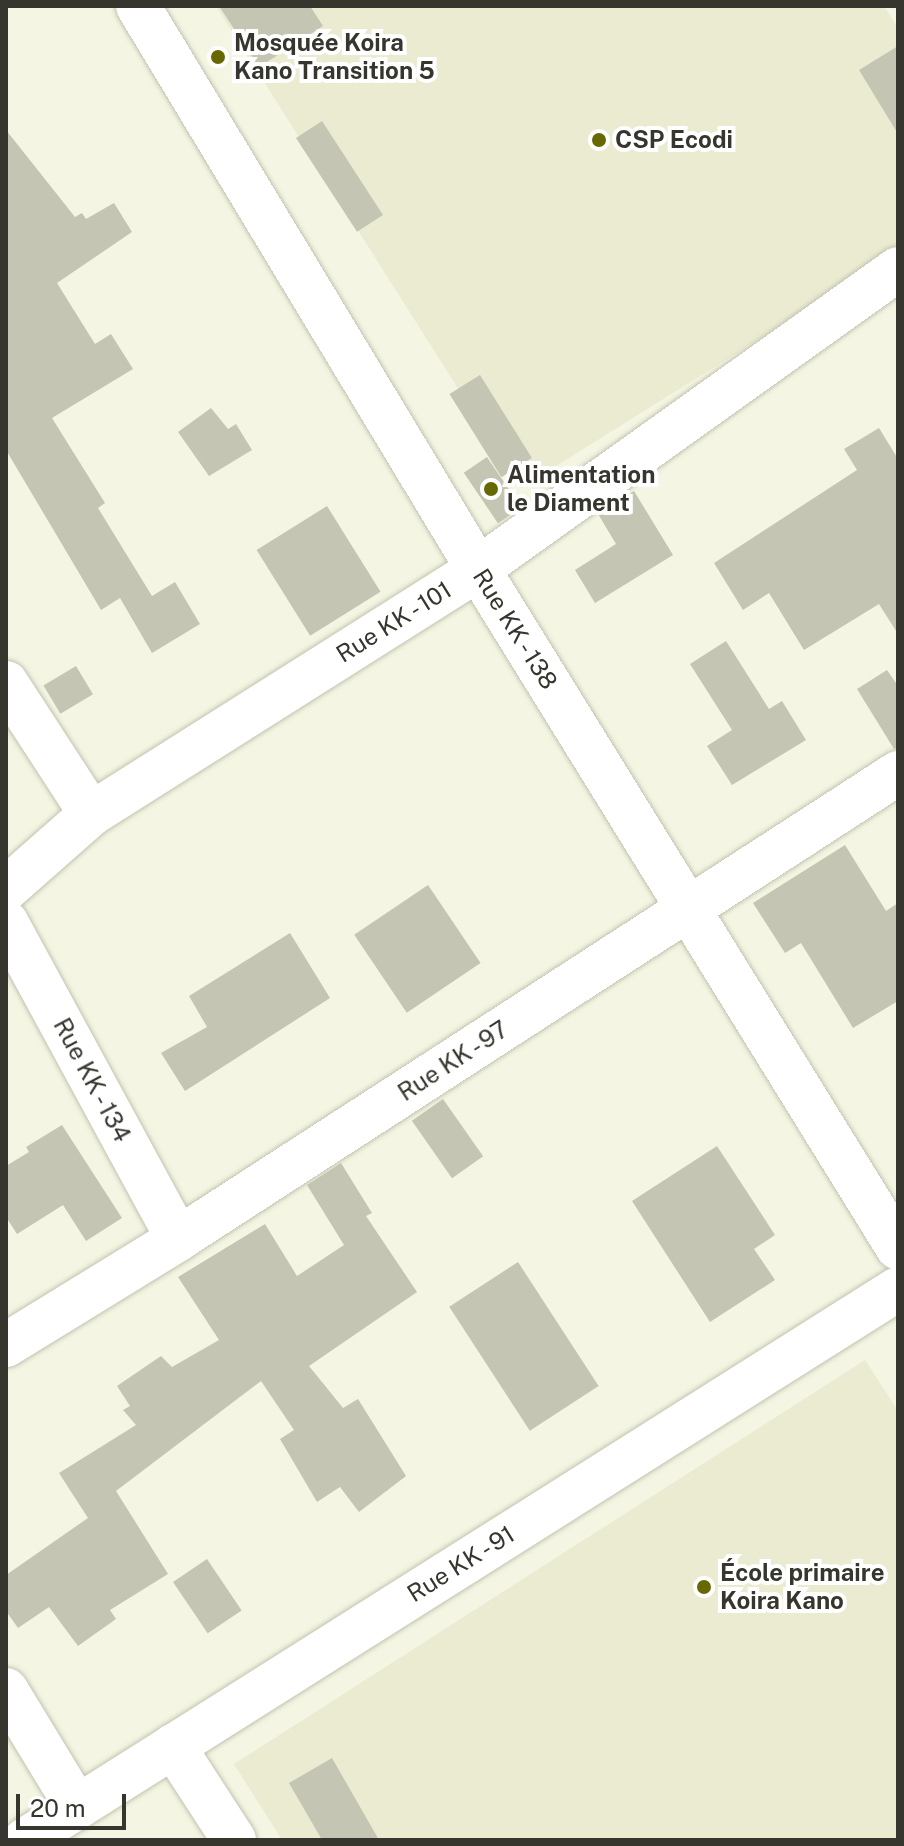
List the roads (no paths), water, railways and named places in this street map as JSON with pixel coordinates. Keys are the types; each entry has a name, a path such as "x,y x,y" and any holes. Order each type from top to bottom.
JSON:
{"street":[{"name":"Rue KK - 138","path":"138,6 478,569 898,1248"},
{"name":"Rue KK - 101","path":"6,889 91,814 478,569 898,269"},
{"path":"6,683 91,814"},
{"name":"Rue KK - 97","path":"6,1345 178,1239 898,773"},
{"name":"Rue KK - 134","path":"6,922 178,1239"},
{"name":"Rue KK - 91","path":"25,1840 898,1289"},
{"path":"6,1690 77,1807"},
{"path":"173,1746 234,1840"}],"place":[{"name":"Mosquée Koira Kano Transition 5","path":"218,57"},
{"name":"CSP Ecodi","path":"599,140"},
{"name":"Alimentation le Diament","path":"491,489"},
{"name":"École primaire Koira Kano","path":"704,1587"}]}
